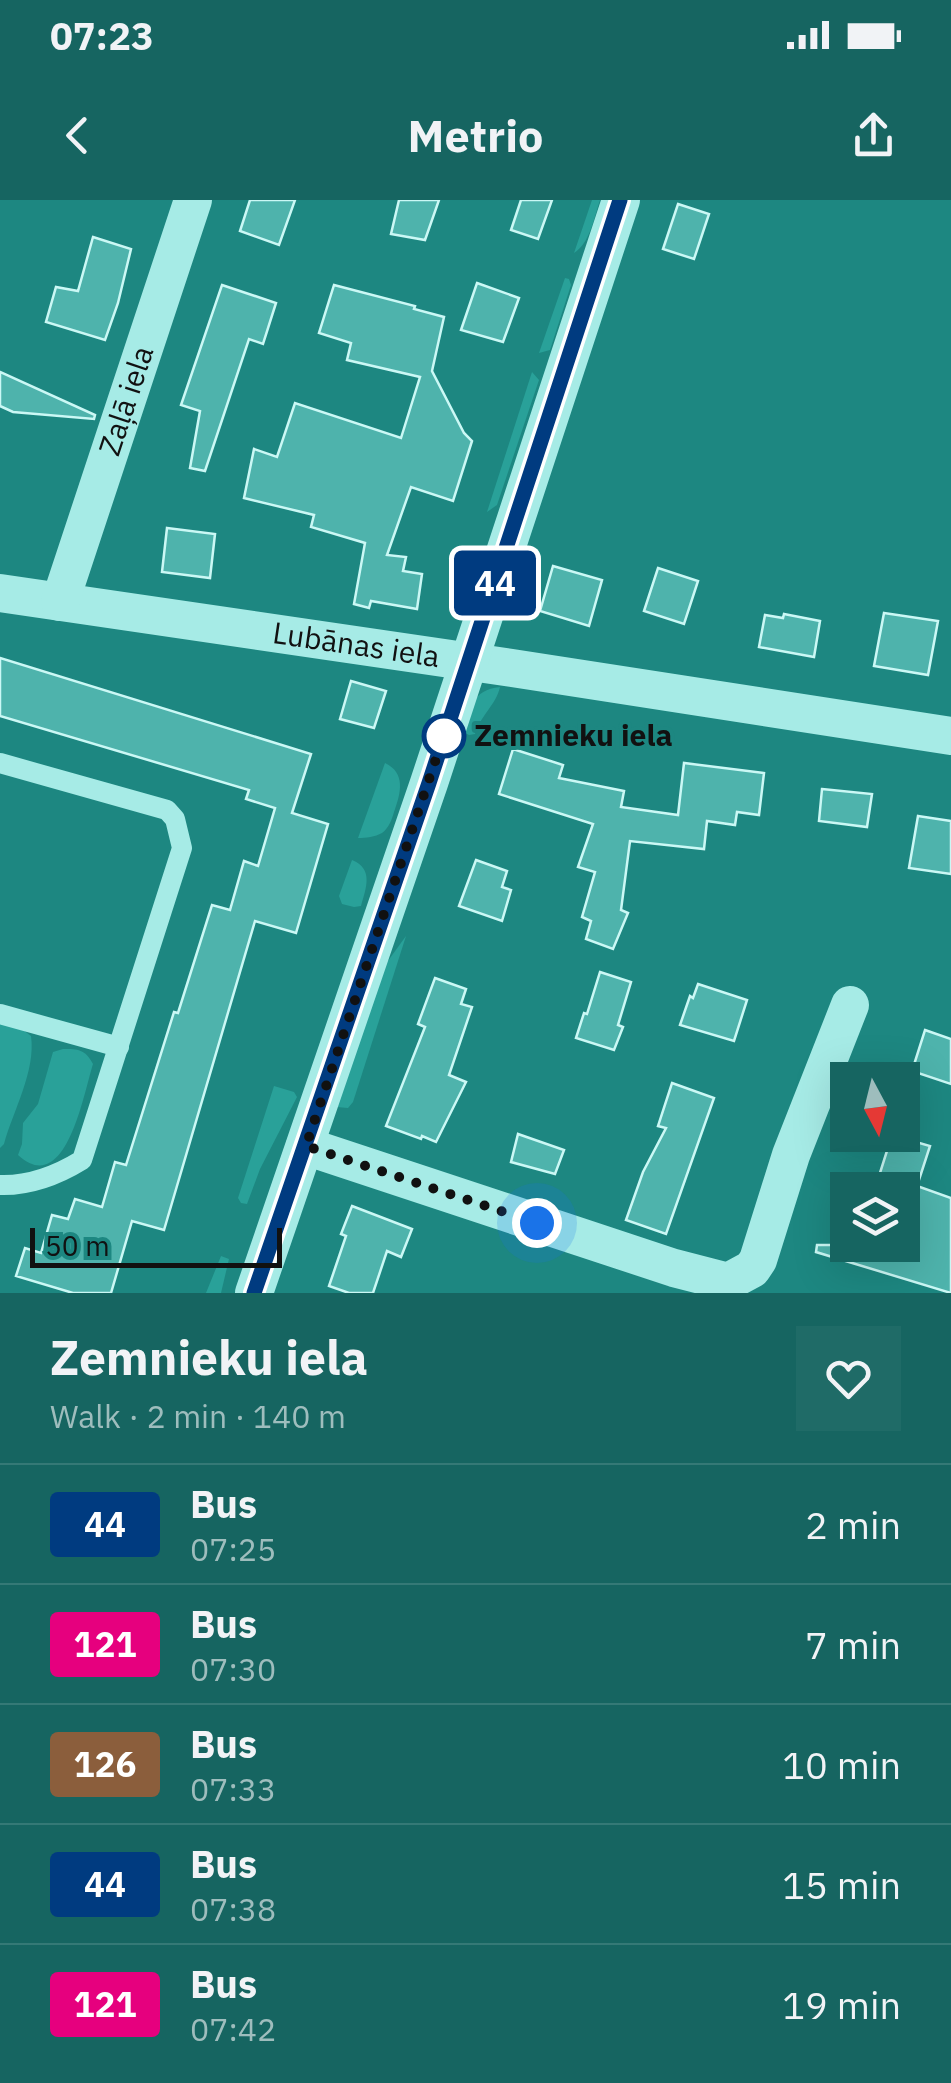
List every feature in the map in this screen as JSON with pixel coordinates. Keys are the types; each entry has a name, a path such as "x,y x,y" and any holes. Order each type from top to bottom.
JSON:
{"street":[{"name":"Zaļā iela","path":"60,602 194,200"},
{"path":"254,1293 468,664 620,200"},
{"name":"Lubānas iela","path":"0,593 951,736"},
{"path":"306,1146 674,1268 728,1282 752,1269 758,1260 790,1155 850,1006"}],"lane":[{"path":"0,763 167,810 175,820 182,848 82,1160 54,1176 22,1185 0,1185"},
{"path":"0,1014 119,1047"}],"green space":[{"path":"592,200 600,200 588,237 574,253"},
{"path":"565,278 571,285 550,350 539,353"},
{"path":"532,372 539,380 497,505 487,512"},
{"path":"500,687 475,734 459,730 478,696"},
{"path":"385,763 396,772 400,784 392,818 382,833 358,838"},
{"path":"352,860 363,868 367,880 361,906 354,907 342,904 339,896"},
{"path":"406,936 353,1102 348,1108 337,1107 385,965"},
{"path":"0,1022 18,1026 31,1036 32,1049 23,1091 0,1148"},
{"path":"81,1051 93,1064 70,1136 49,1163 35,1165 18,1155 23,1123 38,1104 53,1052"},
{"path":"274,1086 294,1092 297,1097 260,1169 247,1204 241,1203 238,1198"},
{"path":"221,1256 229,1259 221,1293 206,1293"}],"building":[{"path":"250,200 295,200 279,245 240,231"},
{"path":"399,200 439,200 425,240 391,234"},
{"path":"521,200 552,200 538,239 511,230"},
{"path":"678,204 709,214 694,259 663,249"},
{"path":"93,237 131,249 105,340 46,322 56,287 78,291"},
{"path":"477,283 519,298 503,342 461,330"},
{"path":"222,285 276,303 263,344 249,339 205,471 190,468 200,411 181,405"},
{"path":"334,285 444,317 432,371 472,441 453,501 411,487 387,555 406,557 403,571 422,574 417,609 371,601 369,608 354,604 365,543 311,527 314,515 244,498 254,449 277,457 295,403 401,438 420,377 347,360 351,343 319,333"},
{"path":"0,372 95,415 94,419 13,412 0,406"},
{"path":"167,528 215,534 210,578 162,572"},
{"path":"553,566 602,580 589,626 540,611"},
{"path":"658,568 698,581 684,624 644,611"},
{"path":"884,613 938,621 928,675 874,666"},
{"path":"784,614 820,621 814,657 759,647 765,615 783,618"},
{"path":"0,658 311,754 292,813 328,824 296,933 255,921 164,1230 132,1221 111,1293 73,1293 16,1276 25,1248 41,1253 52,1215 68,1219 75,1199 102,1207 115,1162 126,1165 212,905 230,910 244,861 258,866 275,808 246,799 249,790 0,716"},
{"path":"351,681 386,691 374,728 340,719"},
{"path":"513,749 563,765 559,778 624,791 621,807 678,815 684,763 764,773 759,815 737,812 735,825 707,821 704,849 630,841 621,910 628,913 613,949 586,939 591,921 582,917 595,872 578,867 593,824 499,794"},
{"path":"822,789 872,794 867,827 819,821"},
{"path":"918,816 951,821 951,874 909,868"},
{"path":"476,860 507,871 502,887 511,890 502,921 459,906"},
{"path":"600,972 631,982 618,1025 623,1027 614,1050 576,1038"},
{"path":"435,978 466,989 461,1004 472,1007 449,1075 466,1082 436,1142 386,1126 425,1027 418,1024"},
{"path":"698,984 747,1000 734,1041 680,1025"},
{"path":"925,1030 951,1039 951,1084 920,1074 920,1062 915,1062"},
{"path":"672,1083 714,1098 666,1234 626,1220 643,1172 666,1128 658,1126"},
{"path":"518,1134 564,1150 555,1174 511,1162"},
{"path":"920,1143 930,1146 920,1177 920,1172 880,1172 887,1152 920,1152"},
{"path":"920,1187 951,1198 951,1293 849,1262 920,1262"},
{"path":"352,1206 412,1229 401,1257 387,1251 373,1293 349,1293 329,1286"},
{"path":"817,1245 830,1245 830,1256 816,1252"}],"bus line":[{"name":"44","path":"254,1293 429,783 620,200"}],"place":[{"name":"Zemnieku iela","path":"444,736"}],"route":[{"path":"444,736 448,723 306,1146 537,1223"}]}
